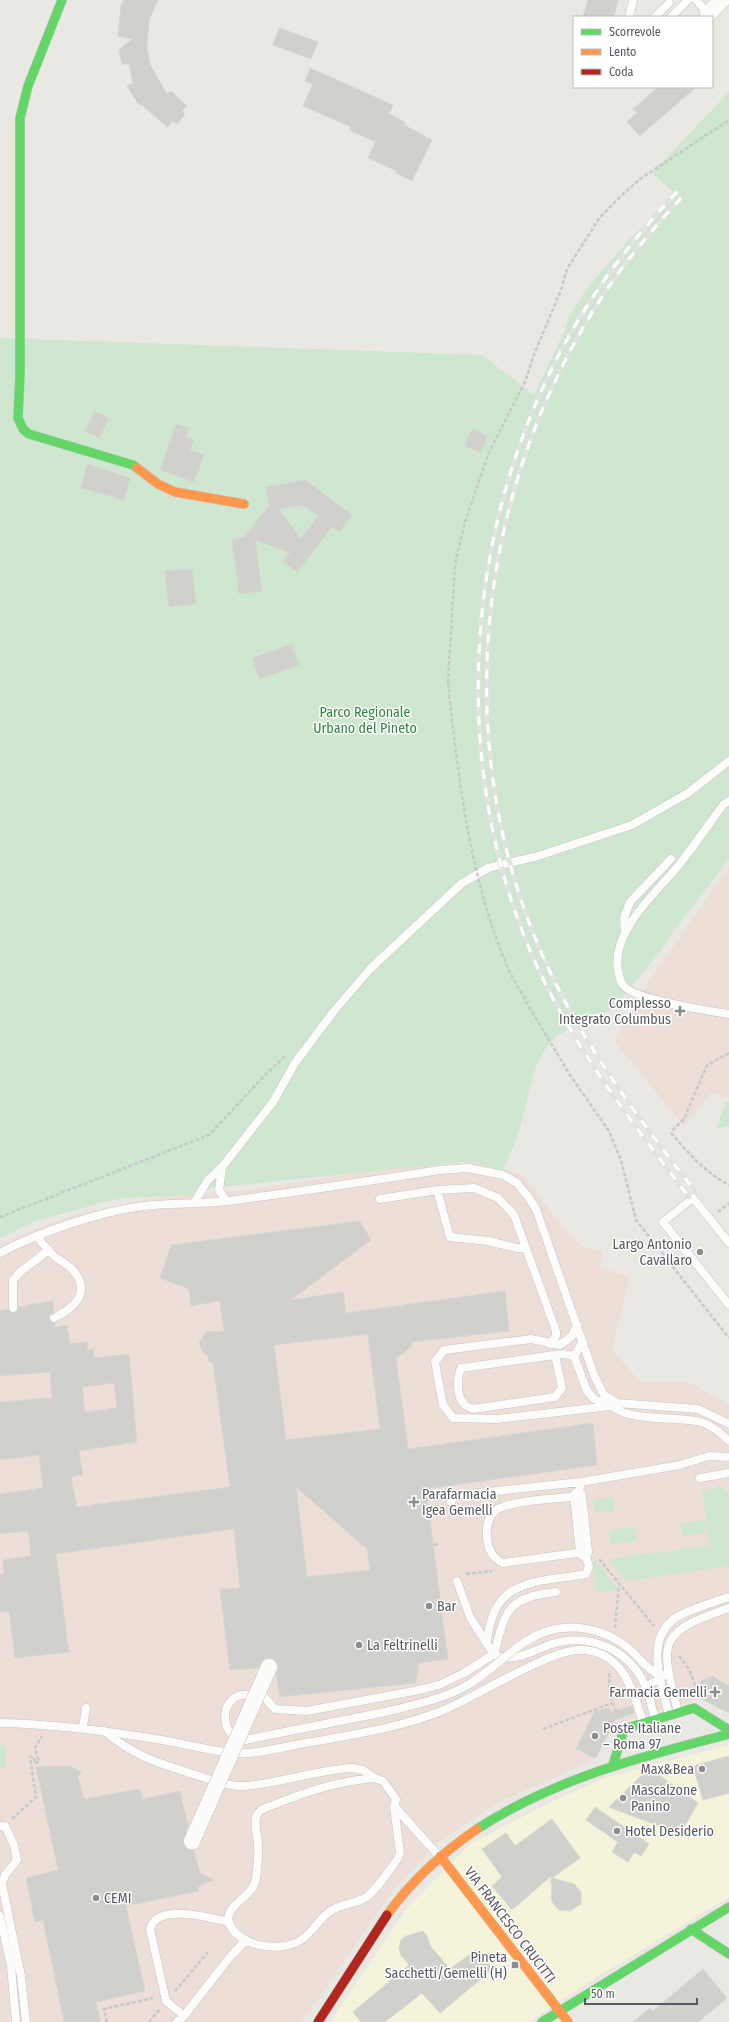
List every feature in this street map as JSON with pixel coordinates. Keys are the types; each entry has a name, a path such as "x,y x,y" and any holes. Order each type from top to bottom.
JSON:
{"street":[{"path":"62,0 30,81 20,118 20,374 18,418 23,429 29,434 133,465 158,484 175,492 244,504"},
{"path":"708,14 722,0"},
{"path":"579,1489 584,1552"},
{"path":"192,1841 269,1667"},
{"path":"613,1766 624,1729 643,1723 694,1708 729,1730"},
{"path":"318,2022 384,1922 419,1876 440,1856 474,1831 507,1812 613,1766 729,1734"},
{"name":"VIA FRANCESCO CRUCITTI","path":"440,1856 568,2022"},
{"path":"542,2022 558,2010 729,1906"},
{"path":"691,1929 729,1954"}],"lane":[{"path":"629,16 633,0"},
{"path":"672,16 688,0"},
{"path":"696,0 708,14"},
{"path":"726,0 729,3"},
{"path":"656,16 669,3"},
{"path":"194,1203 208,1180 222,1166 273,1102 295,1063 334,1011 370,969 461,884 488,868 538,856 632,825 688,793 729,761"},
{"path":"729,801 723,805 682,861 631,921 617,960 620,983 628,990 658,1000 729,1014"},
{"path":"626,933 624,918 630,902 671,859"},
{"path":"222,1166 219,1190 226,1201"},
{"path":"0,1253 36,1236 119,1211 143,1206 226,1201 440,1170 468,1168 503,1175 517,1183 536,1209 594,1375 611,1406"},
{"path":"380,1199 437,1190 474,1188 498,1198 514,1215 556,1331 556,1336 550,1344"},
{"path":"437,1190 450,1237 488,1241 517,1248 526,1248"},
{"path":"729,1244 694,1198 663,1222 729,1305"},
{"path":"36,1236 49,1250 73,1270 81,1287 78,1300 70,1310 54,1318"},
{"path":"13,1308 13,1280 20,1272 49,1250"},
{"path":"577,1325 572,1336 560,1344 550,1344 531,1339 444,1350 435,1362 443,1405 453,1418 497,1419 611,1406"},
{"path":"574,1356 583,1342"},
{"path":"555,1355 562,1388 555,1397 473,1409 464,1404 460,1395 458,1375 461,1368 562,1354 574,1356"},
{"path":"574,1356 587,1391 594,1399 611,1406 622,1413 701,1422 723,1435 729,1441"},
{"path":"604,1395 617,1402 698,1409 729,1424"},
{"path":"487,1644 488,1630 501,1601 514,1589 531,1581 586,1574 589,1566 584,1552 502,1563 494,1557 491,1552 487,1536 490,1519 495,1511 500,1508 680,1465 709,1456 729,1457"},
{"path":"700,1478 729,1473"},
{"path":"450,1502 454,1496 458,1495 579,1489"},
{"path":"457,1581 470,1617 494,1654 502,1657 518,1656 572,1640 593,1642 620,1654 633,1667 646,1687 655,1720"},
{"path":"556,1592 522,1599 508,1611 502,1622 494,1654 464,1674 439,1685 307,1711 275,1709 264,1697 240,1696 230,1703 226,1711 225,1718 230,1733 242,1740 386,1712 427,1702 455,1691 481,1677 526,1641 555,1629 577,1627 608,1635 628,1648 661,1678"},
{"path":"673,1714 661,1678 657,1649 661,1635 666,1626 677,1617 729,1597"},
{"path":"673,1714 668,1672 668,1647 677,1631 699,1618 729,1608"},
{"path":"0,1723 83,1727 248,1753 355,1734 414,1721 447,1709 550,1657 576,1650 590,1650 604,1655 618,1665 629,1681 643,1723"},
{"path":"646,1687 668,1672"},
{"path":"83,1727 86,1708"},
{"path":"104,1730 136,1754 168,1767 227,1785 250,1785 352,1768 363,1770 375,1778 383,1781 392,1791 396,1799 394,1806 399,1855 368,1896 330,1911 304,1938 295,1943 273,1947 258,1945 246,1940 236,1933 229,1922 228,1915 231,1910 255,1886 258,1858 256,1817 260,1811 310,1790 351,1781 375,1778"},
{"path":"394,1806 440,1856"},
{"path":"2,1826 14,1845 17,1860 5,1875 2,1884 21,1976 26,2022"},
{"path":"184,2019 166,2001 150,1929 154,1921 163,1916 186,1913 229,1922"},
{"path":"0,1916 11,1966 16,2022"},
{"path":"177,2022 184,2019 229,1958 246,1940"}],"path":[{"path":"729,120 640,179 622,195 600,217 567,269 561,290 533,357 525,382 489,452 465,522 455,564 448,684 462,797 473,854 504,959 532,1012 570,1075 609,1131 621,1160 634,1216 639,1225 729,1338"},
{"path":"0,1217 209,1135 266,1074 288,1053"},
{"path":"729,1053 707,1065 684,1118 672,1131 672,1134 698,1164 711,1175 729,1186"},
{"path":"434,1545 438,1544"},
{"path":"600,1560 654,1627"},
{"path":"614,1632 620,1585"},
{"path":"676,1653 689,1669 697,1693"},
{"path":"609,1672 608,1686 612,1703 624,1729"},
{"path":"543,1729 612,1703"},
{"path":"2,1826 36,1797 30,1757 34,1757 35,1763 38,1762 35,1748 47,1726"},
{"path":"149,2022 208,1952"},
{"path":"107,2022 104,2009 153,1998"}],"shaded area":[{"name":"Complesso Integrato Columbus","path":"729,867 729,1097 711,1093 684,1126 614,1041 650,980"},
{"path":"482,1161 523,1175 565,1231 584,1248 603,1251 600,1267 630,1277 612,1351 642,1383 687,1381 729,1405 729,1713 703,1698 615,1724 596,1759 504,1800 472,1819 435,1845 395,1888 302,2022 0,2022 0,1243 72,1215 153,1198 239,1191 393,1168"},
{"path":"729,1745 729,1897 597,1977 529,2022 330,2022 408,1907 470,1844 549,1803 607,1777"}],"green space":[{"name":"Parco Regionale Urbano del Pineto","path":"729,92 729,859 672,933 660,952 611,1011 595,1014 555,1037 547,1046 541,1056 533,1076 520,1128 502,1173 473,1161 210,1188 196,1195 123,1198 35,1221 0,1239 0,338 482,355 534,395 565,330 569,316 587,288 630,239 676,194 652,173"},
{"path":"726,1102 729,1102 729,1126 716,1129"},
{"path":"720,1487 729,1494 729,1566 626,1581 608,1559 709,1546 702,1490"},
{"path":"614,1497 615,1511 595,1513 593,1500"},
{"path":"705,1520 706,1533 682,1536 680,1523"},
{"path":"635,1527 637,1541 610,1544 609,1530"},
{"path":"593,1561 596,1561 617,1590 597,1592"},
{"path":"0,1745 6,1746 6,1768 0,1767"}],"building":[{"path":"124,0 158,0 149,20 147,47 150,65 167,94 171,91 187,106 182,111 185,114 177,124 173,121 167,127 141,104 139,105 127,86 133,83 129,64 122,64 119,50 132,39 118,36 121,5"},
{"path":"588,0 618,0 614,16 583,16"},
{"path":"279,28 318,42 311,59 273,45"},
{"path":"310,68 393,105 389,114 405,122 404,125 432,140 412,181 396,173 397,171 368,158 376,142 349,130 351,127 303,106 313,84 305,81"},
{"path":"657,88 695,88 640,136 627,122 637,113 633,109"},
{"path":"95,411 109,418 99,438 85,431"},
{"path":"176,424 189,428 186,437 194,440 190,450 204,454 194,482 160,470"},
{"path":"472,429 488,436 481,453 465,446"},
{"path":"87,464 130,478 124,500 81,488"},
{"path":"305,480 352,515 339,532 332,527 297,572 283,561 290,553 255,540 262,591 239,594 232,539 245,537 269,505 266,487","holes":["303,505 318,516 301,539 279,509"]},
{"path":"192,569 196,604 169,607 165,571"},
{"path":"292,644 299,665 259,679 252,658"},
{"path":"360,1221 371,1240 291,1300 343,1292 346,1313 505,1291 509,1331 411,1342 411,1347 396,1358 408,1449 593,1423 597,1465 426,1489 448,1659 419,1663 416,1683 280,1697 276,1674 278,1666 273,1659 264,1659 258,1668 230,1670 220,1589 240,1588 234,1529 56,1554 69,1652 15,1658 9,1611 0,1612 0,1574 4,1574 3,1560 31,1556 28,1531 0,1534 0,1494 43,1488 39,1455 0,1460 0,1402 52,1398 50,1372 0,1376 0,1311 8,1309 13,1313 18,1311 18,1307 53,1301 54,1312 49,1315 49,1320 55,1323 55,1327 67,1325 70,1344 87,1342 88,1350 93,1349 94,1358 129,1354 137,1442 79,1451 83,1475 71,1477 77,1507 230,1487 213,1363 208,1361 209,1357 202,1351 199,1343 206,1332 224,1331 220,1301 191,1306 189,1289 160,1278 171,1245","holes":["368,1334 380,1429 286,1440 274,1345","114,1383 117,1408 85,1412 82,1387","296,1487 367,1549 370,1570 307,1577"]},
{"name":"Farmacia Gemelli","path":"713,1676 729,1686 729,1713 696,1696 680,1699 679,1692 700,1686 699,1682"},
{"name":"Poste Italiane – Roma 97","path":"632,1706 634,1713 615,1720 596,1758 576,1749 595,1711 609,1708 611,1712"},
{"path":"729,1756 729,1793 703,1800 693,1766"},
{"name":"CEMI","path":"70,1766 82,1773 78,1776 84,1799 139,1789 143,1799 180,1791 188,1826 183,1842 188,1849 194,1850 200,1873 213,1880 198,1887 199,1891 126,1906 145,1991 96,2002 101,2022 64,2022 43,1920 35,1922 26,1878 58,1870 36,1767"},
{"path":"649,1768 698,1803 680,1834 609,1807"},
{"name":"Hotel Desiderio","path":"595,1807 649,1844 641,1856 634,1852 628,1862 612,1852 618,1842 586,1820"},
{"path":"552,1819 580,1858 552,1878 574,1884 581,1892 581,1904 570,1911 559,1910 552,1902 551,1876 512,1910 492,1886 502,1877 482,1849 506,1833 515,1846"},
{"path":"423,1931 427,1936 431,1947 450,1969 476,1950 493,1969 440,2013 422,1993 385,2022 361,2022 353,2012 409,1965 401,1955 399,1948 401,1940 406,1936"},
{"path":"703,1969 727,1998 698,2022 633,2022 650,2008 653,2011"}],"railway":[{"path":"677,192 639,235 604,280 574,328 547,379 518,450 497,524 483,601 478,679 482,756 493,833 514,908 543,979 574,1036 610,1091 689,1197"},
{"path":"681,198 630,258 602,297 559,373 526,453 503,536 490,622 487,708 495,794 514,879 545,961 560,992 594,1052 633,1109 695,1191"}],"traffic: fast":[{"path":"62,0 28,86 20,118 20,374 18,418 23,429 29,434 133,465 137,468"},
{"path":"613,1765 624,1729 694,1708 729,1730"},
{"path":"477,1829 506,1811 537,1796 599,1771 664,1751 729,1734"},
{"path":"542,2022 729,1907"},
{"path":"691,1929 729,1954"}],"traffic: slow":[{"path":"137,468 158,484 175,492 244,504"},
{"path":"387,1915 407,1890 428,1868 477,1829"},
{"path":"440,1856 568,2022"}],"traffic: jam":[{"path":"318,2022 387,1915"}],"place":[{"name":"Complesso Integrato Columbus","path":"680,1011"},
{"name":"Largo Antonio Cavallaro","path":"700,1252"},
{"name":"Parafarmacia Igea Gemelli","path":"414,1502"},
{"name":"Bar","path":"429,1606"},
{"name":"La Feltrinelli","path":"359,1645"},
{"name":"Farmacia Gemelli","path":"715,1692"},
{"name":"Poste Italiane – Roma 97","path":"595,1736"},
{"name":"Max&Bea","path":"702,1769"},
{"name":"Mascalzone Panino","path":"623,1798"},
{"name":"Hotel Desiderio","path":"617,1831"},
{"name":"CEMI","path":"96,1898"},
{"name":"Pineta Sacchetti/Gemelli (H)","path":"515,1965"}]}
